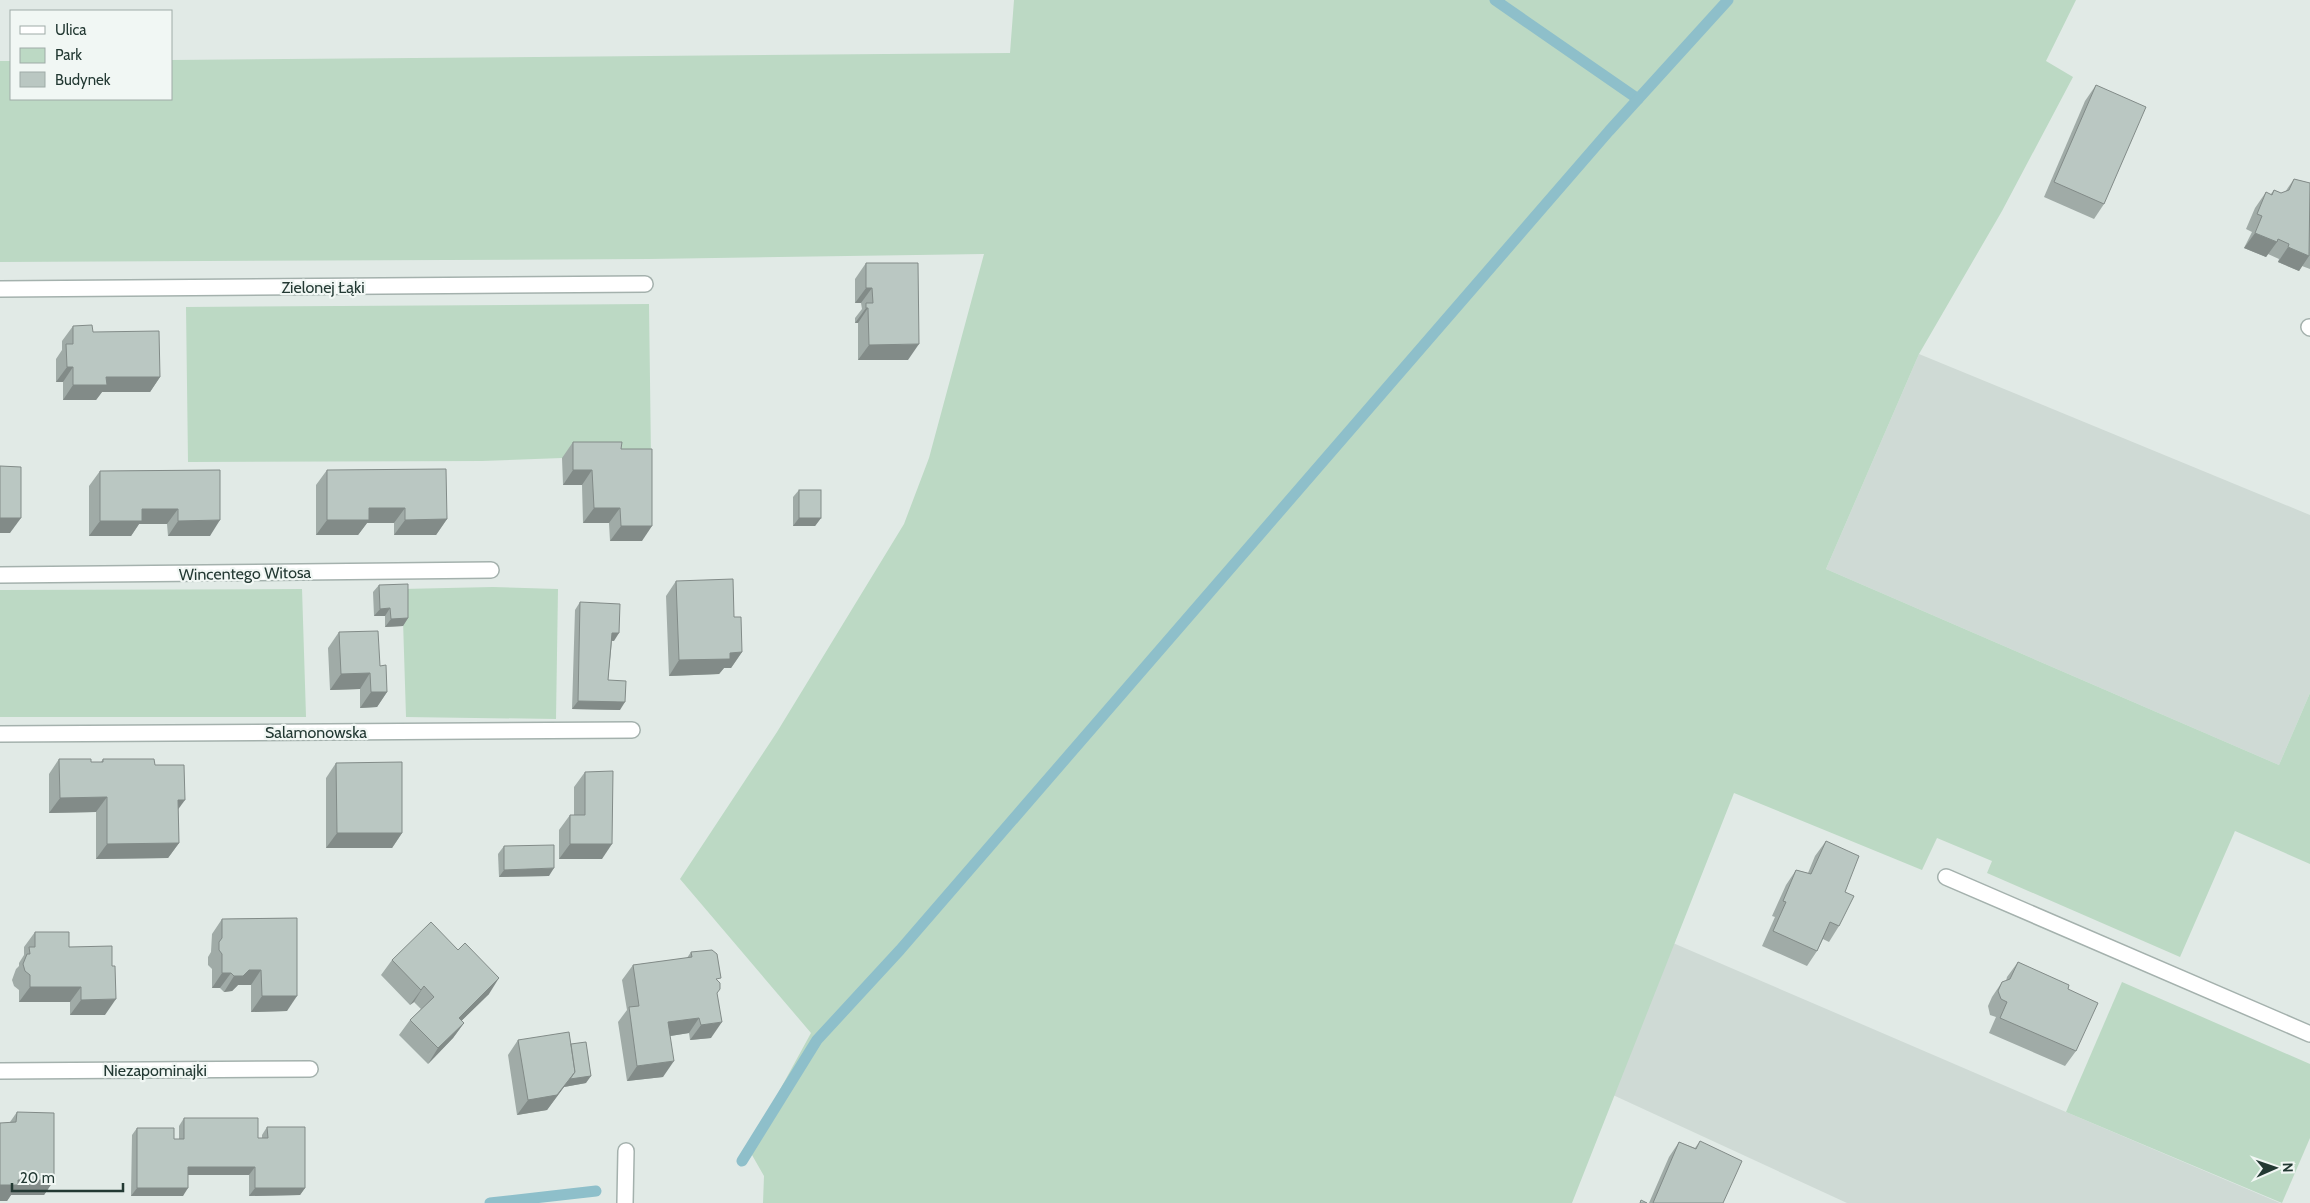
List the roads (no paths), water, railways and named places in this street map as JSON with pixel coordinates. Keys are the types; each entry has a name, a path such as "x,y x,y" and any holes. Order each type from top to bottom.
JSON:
{"street":[{"name":"Zielonej Łąki","path":"0,289 645,284"},
{"name":"Wincentego Witosa","path":"0,575 491,570"},
{"name":"Salamonowska","path":"0,734 632,730"},
{"path":"1946,877 2310,1034"},
{"name":"Niezapominajki","path":"0,1071 310,1069"},
{"path":"625,1203 626,1151"}],"waterway":[{"path":"1495,0 1638,99"},
{"path":"742,1161 817,1040 900,950 1609,131 1728,0"},
{"path":"490,1203 596,1191"}]}
